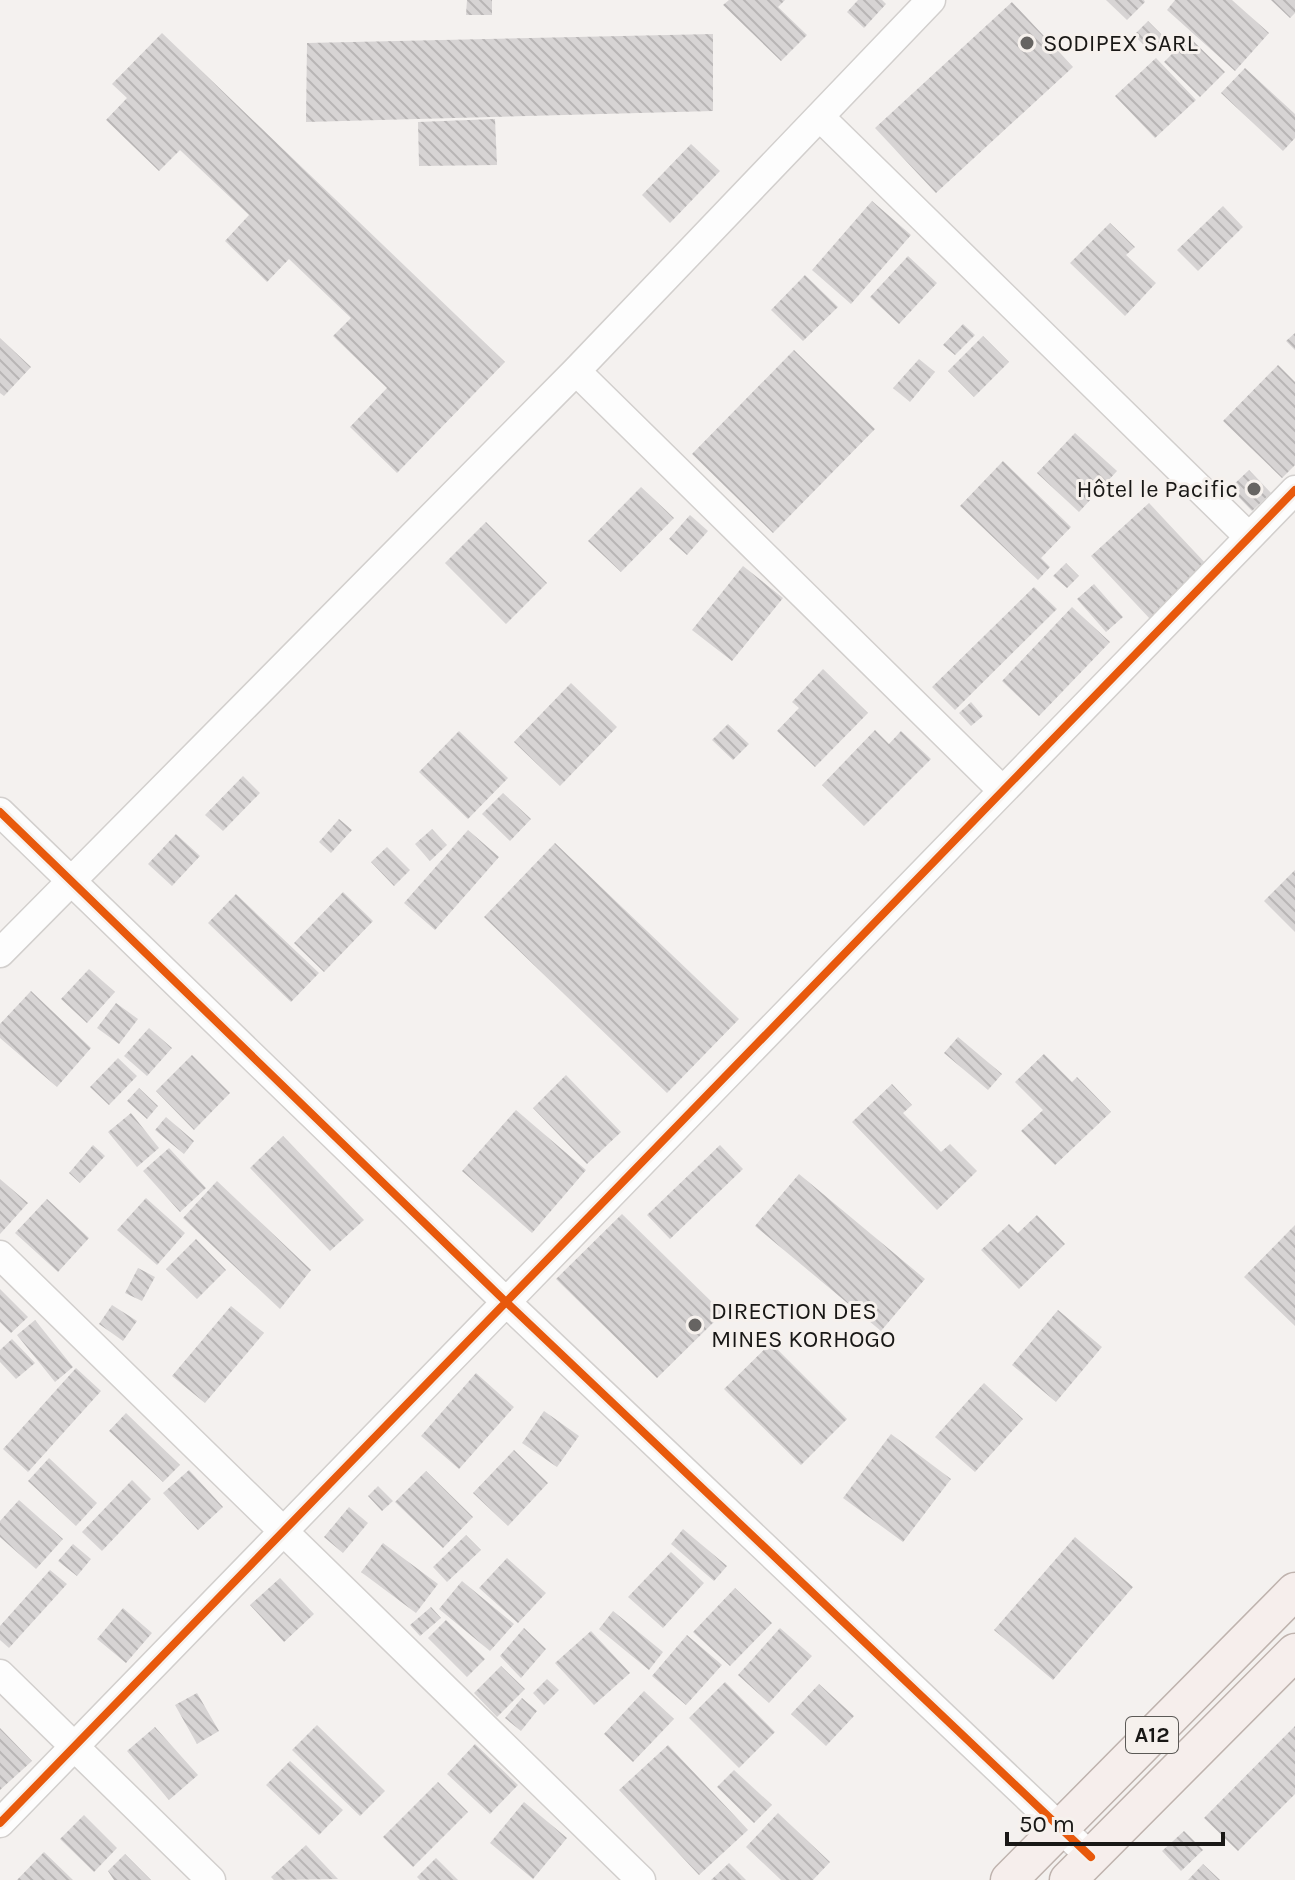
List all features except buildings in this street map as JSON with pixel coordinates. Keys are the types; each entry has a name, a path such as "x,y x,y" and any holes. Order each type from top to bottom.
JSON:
{"main road":[{"name":"A12","path":"1009,1880 1295,1591"},
{"name":"A12","path":"1079,1868 1295,1652"}],"street":[{"path":"0,953 576,371 931,0"},
{"path":"820,117 1249,537"},
{"path":"576,371 1002,790"},
{"path":"0,1823 1295,490"},
{"path":"0,812 505,1301 1060,1827 1079,1868"},
{"path":"0,1255 641,1880"},
{"path":"0,1674 211,1880"}],"cycle path":[{"path":"0,1823 1295,490"},
{"path":"0,812 505,1301 1091,1857"}],"place":[{"name":"SODIPEX SARL","path":"1027,43"},
{"name":"Hôtel le Pacific","path":"1254,489"},
{"name":"DIRECTION DES MINES KORHOGO","path":"695,1325"}]}
